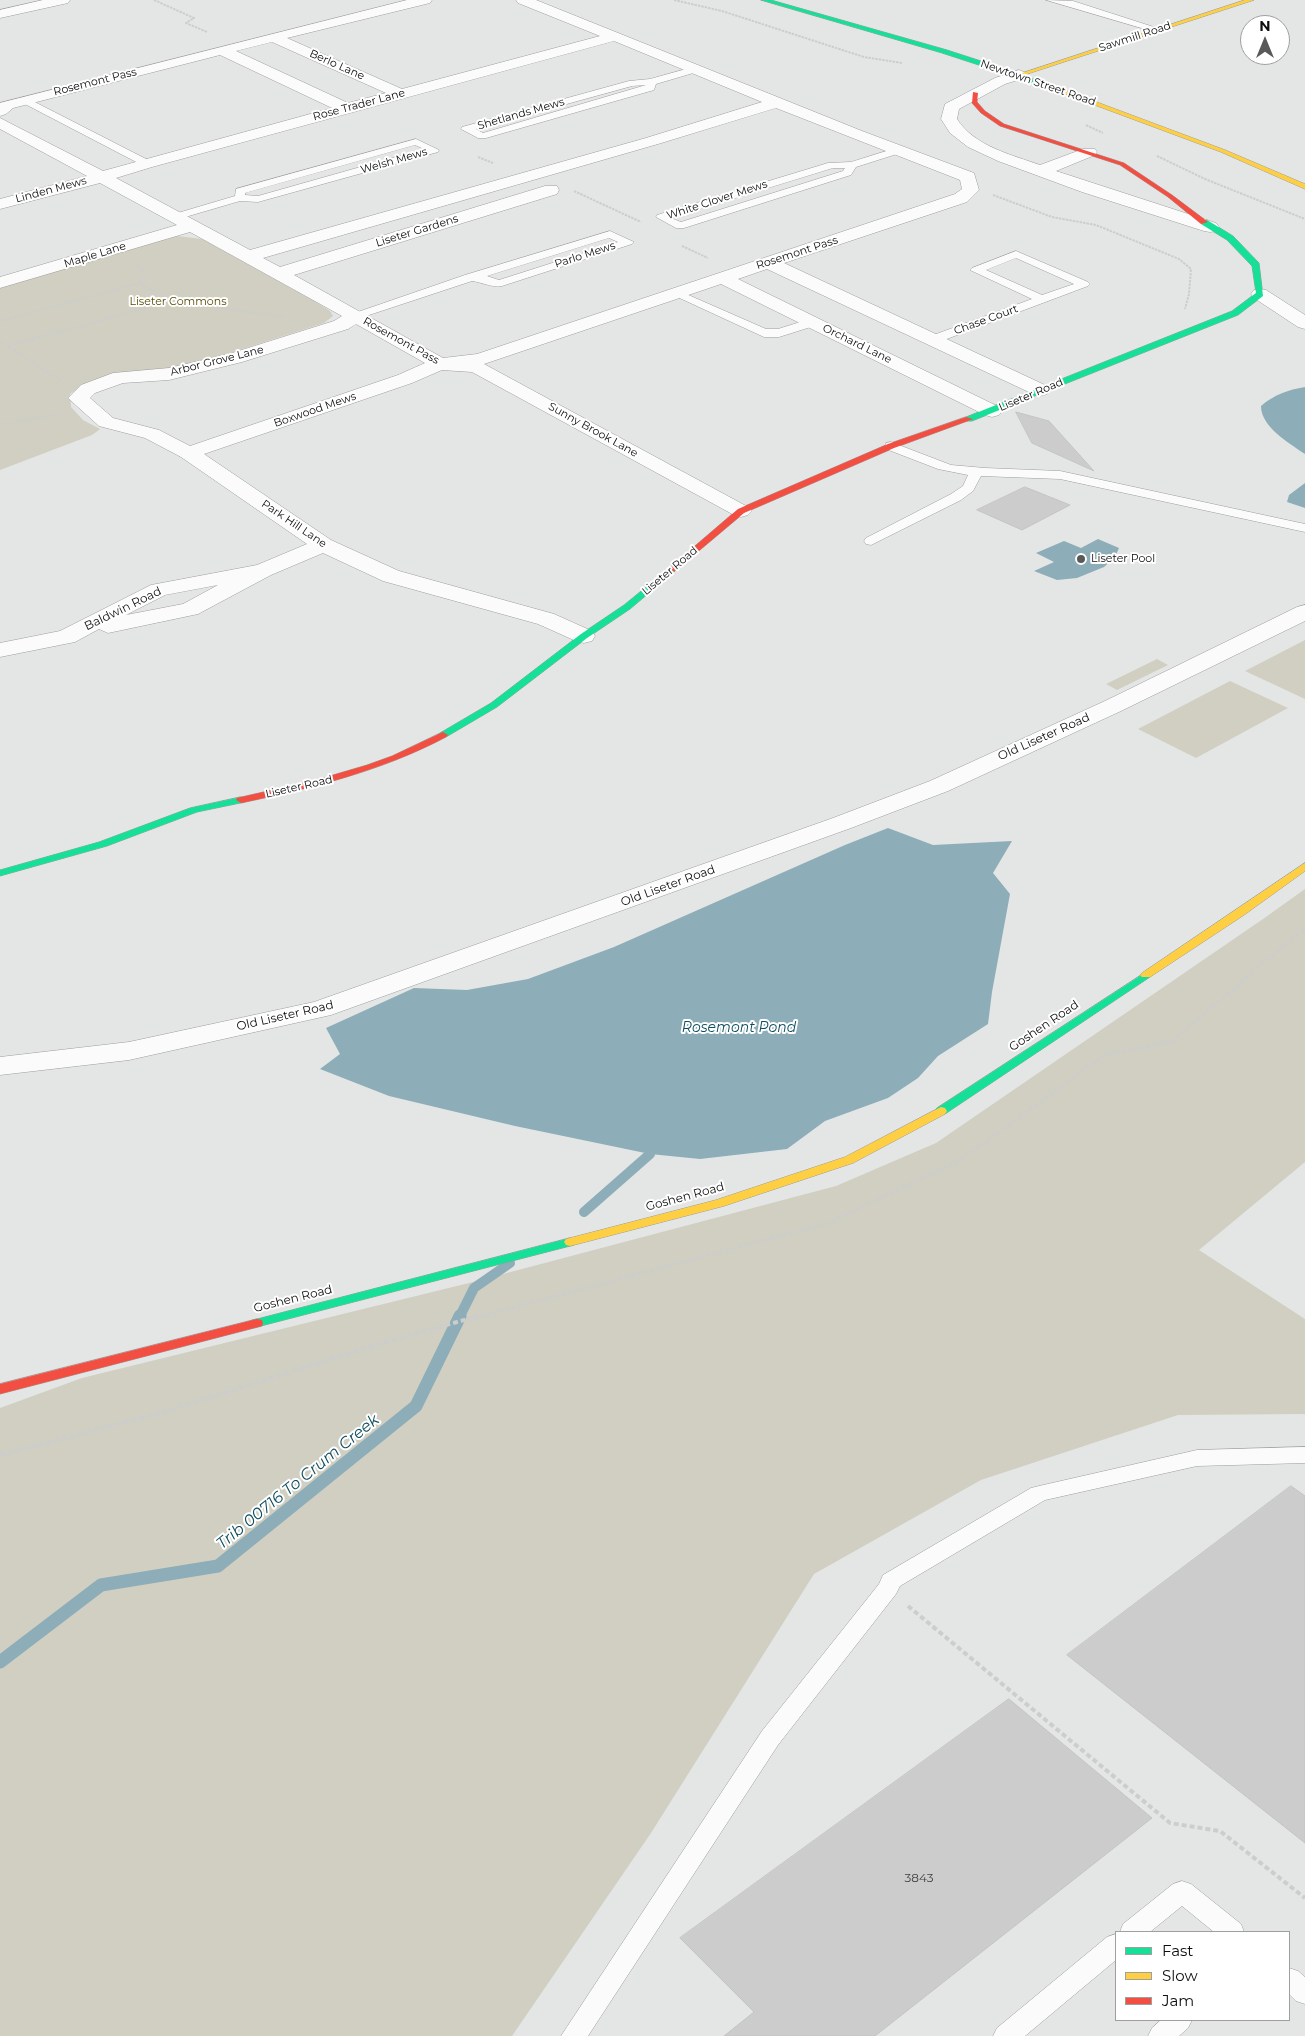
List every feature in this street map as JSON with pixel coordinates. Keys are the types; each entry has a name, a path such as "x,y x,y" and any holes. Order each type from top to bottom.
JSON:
{"street":[{"path":"0,14 63,0"},
{"name":"Rosemont Pass","path":"0,111 7,105 25,100 273,36 425,0"},
{"name":"Rosemont Pass","path":"102,177 190,226 250,256 440,364 480,359 961,198 971,190 968,177 896,151 616,36 523,0"},
{"name":"Newtown Street Road","path":"764,0 1020,74 1223,151 1305,187"},
{"name":"Newtown Street Road","path":"796,0 1038,68 1056,75"},
{"name":"Sawmill Road","path":"1020,74 1251,0"},
{"name":"Berlo Lane","path":"273,36 400,94"},
{"name":"Rose Trader Lane","path":"102,177 146,162 616,36"},
{"path":"230,48 345,108"},
{"path":"1020,74 1000,81 951,107 949,119 956,130 974,144 1040,171 1210,227"},
{"path":"975,93 974,102 983,112 1002,125 1122,164 1170,196 1210,227 1230,238 1256,265 1260,294 1305,323"},
{"name":"Liseter Gardens","path":"250,256 652,141 775,102"},
{"path":"1127,103 1279,162"},
{"path":"0,123 102,177"},
{"path":"652,141 677,153"},
{"path":"1040,171 1089,152"},
{"name":"Linden Mews","path":"0,204 102,177"},
{"name":"Liseter Gardens","path":"280,273 559,188 525,178"},
{"name":"Maple Lane","path":"0,283 190,226"},
{"path":"769,262 1040,390"},
{"name":"Orchard Lane","path":"723,278 992,411"},
{"name":"Liseter Road","path":"0,874 103,844 194,810 329,781 424,746 494,705 584,636 627,608 742,511 892,446 992,411 1040,390 1235,313 1260,294"},
{"name":"Arbor Grove Lane","path":"78,398 88,389 120,377 169,374 236,358 341,325 356,316"},
{"name":"Boxwood Mews","path":"188,453 405,380 440,364"},
{"name":"Sunny Brook Lane","path":"440,364 476,366 742,511"},
{"name":"Park Hill Lane","path":"78,398 106,422 152,434 188,453 322,545 391,576 546,620 584,636"},
{"name":"Baldwin Road","path":"0,650 190,609 263,570 322,545"},
{"name":"Old Liseter Road","path":"0,1066 129,1051 321,1010 842,823 939,786 1113,706 1305,612"},
{"name":"Goshen Road","path":"0,1389 720,1203 849,1160 930,1118 1232,918 1305,866"}],"lane":[{"path":"1051,0 1068,2 1158,30"},
{"name":"Shetlands Mews","path":"651,82 650,88 482,136 466,129 632,83 651,82 697,69"},
{"path":"25,100 146,162"},
{"name":"Welsh Mews","path":"175,217 240,198 258,199 434,150 416,142 240,191 240,198"},
{"name":"White Clover Mews","path":"852,164 847,173 680,226 661,217 832,165 852,164 896,151"},
{"name":"Parlo Mews","path":"356,316 469,277 610,234 628,242 498,284 486,278 469,277"},
{"name":"Chase Court","path":"932,340 1084,284 1016,254 976,270 1041,299"},
{"path":"677,293 764,333 779,333 813,322"},
{"path":"892,446 943,467 977,471 1031,472 1060,475 1305,528"},
{"path":"871,541 956,497 968,488 977,471"},
{"path":"574,2036 770,1738 888,1588 891,1581 1039,1494 1197,1458 1305,1455"},
{"path":"1133,1931 1182,1891 1231,1931"},
{"path":"1006,2036 1115,1946"},
{"path":"1290,1981 1305,1993"},
{"path":"1160,2036 1177,2021"}],"path":[{"path":"154,0 194,18 186,23 230,48"},
{"path":"990,194 1052,217 1096,224 1179,259 1191,269 1189,294 1183,317"},
{"path":"134,259 135,264 145,272 140,283"},
{"path":"0,321 140,283 170,301 290,318"},
{"path":"8,346 170,301"},
{"path":"0,341 65,383 75,391 78,398 54,415 0,424"},
{"path":"888,1588 1170,1823 1220,1831 1305,1898"}],"green space":[{"name":"Liseter Commons","path":"177,236 202,239 316,302 330,311 333,316 324,323 198,363 181,367 116,374 85,385 70,394 71,407 83,420 100,429 92,435 0,470 0,286"},
{"path":"1305,640 1305,699 1245,671"},
{"path":"1157,659 1168,665 1117,690 1106,684"},
{"path":"1230,681 1288,708 1196,758 1138,729"},
{"path":"1305,889 1305,1162 1199,1250 1305,1319 1305,1414 1178,1415 981,1480 814,1574 651,1833 512,2036 0,2036 0,1408 82,1378 469,1283 836,1186 936,1143"}],"water":[{"path":"1305,387 1305,454 1284,440 1271,428 1262,414 1261,406 1271,398 1282,393"},
{"path":"1305,483 1305,508 1287,502 1289,495"},
{"name":"Liseter Pool","path":"1098,539 1119,548 1115,557 1104,567 1077,578 1057,580 1034,571 1054,562 1036,553 1064,541 1081,548"},
{"name":"Rosemont Pond","path":"888,828 933,845 1012,841 993,873 1010,894 988,1024 938,1056 918,1078 888,1098 825,1121 787,1149 700,1159 650,1154 515,1126 389,1096 320,1069 340,1054 326,1028 414,988 467,990 528,979 614,947 845,845"}],"building":[{"path":"1016,412 1049,421 1094,471 1032,443"},
{"path":"1025,487 1070,505 1022,530 977,510"},
{"path":"1291,1486 1305,1496 1305,1843 1067,1655"},
{"path":"1009,1699 1152,1818 875,2036 724,2036 754,2012 680,1938"}],"waterway":[{"name":"Trib 00716 To Crum Creek","path":"584,1212 650,1154"},
{"name":"Trib 00716 To Crum Creek","path":"460,1316 474,1288 510,1263"},
{"name":"Trib 00716 To Crum Creek","path":"0,1662 101,1585 218,1566 416,1406 460,1316"}],"traffic: fast":[{"path":"764,0 945,51 1051,87"},
{"path":"969,419 1235,313 1260,294 1256,265 1230,238 1204,222"},
{"path":"443,735 494,705 584,636 627,607 672,569"},
{"path":"0,873 103,844 194,810 241,800"},
{"path":"941,1111 1146,975"},
{"path":"257,1323 570,1242"}],"traffic: slow":[{"path":"1019,75 1251,0"},
{"path":"1051,87 1223,151 1305,187"},
{"path":"1146,975 1240,913 1305,866"},
{"path":"570,1242 720,1203 849,1160 941,1111"}],"traffic: jam":[{"path":"975,93 974,102 983,112 1002,125 1122,164 1170,196 1204,222"},
{"path":"672,569 741,511 891,446 969,419"},
{"path":"241,800 319,783 370,767 396,758 443,735"},
{"path":"0,1389 257,1323"}],"place":[{"name":"Liseter Pool","path":"1081,559"}]}
